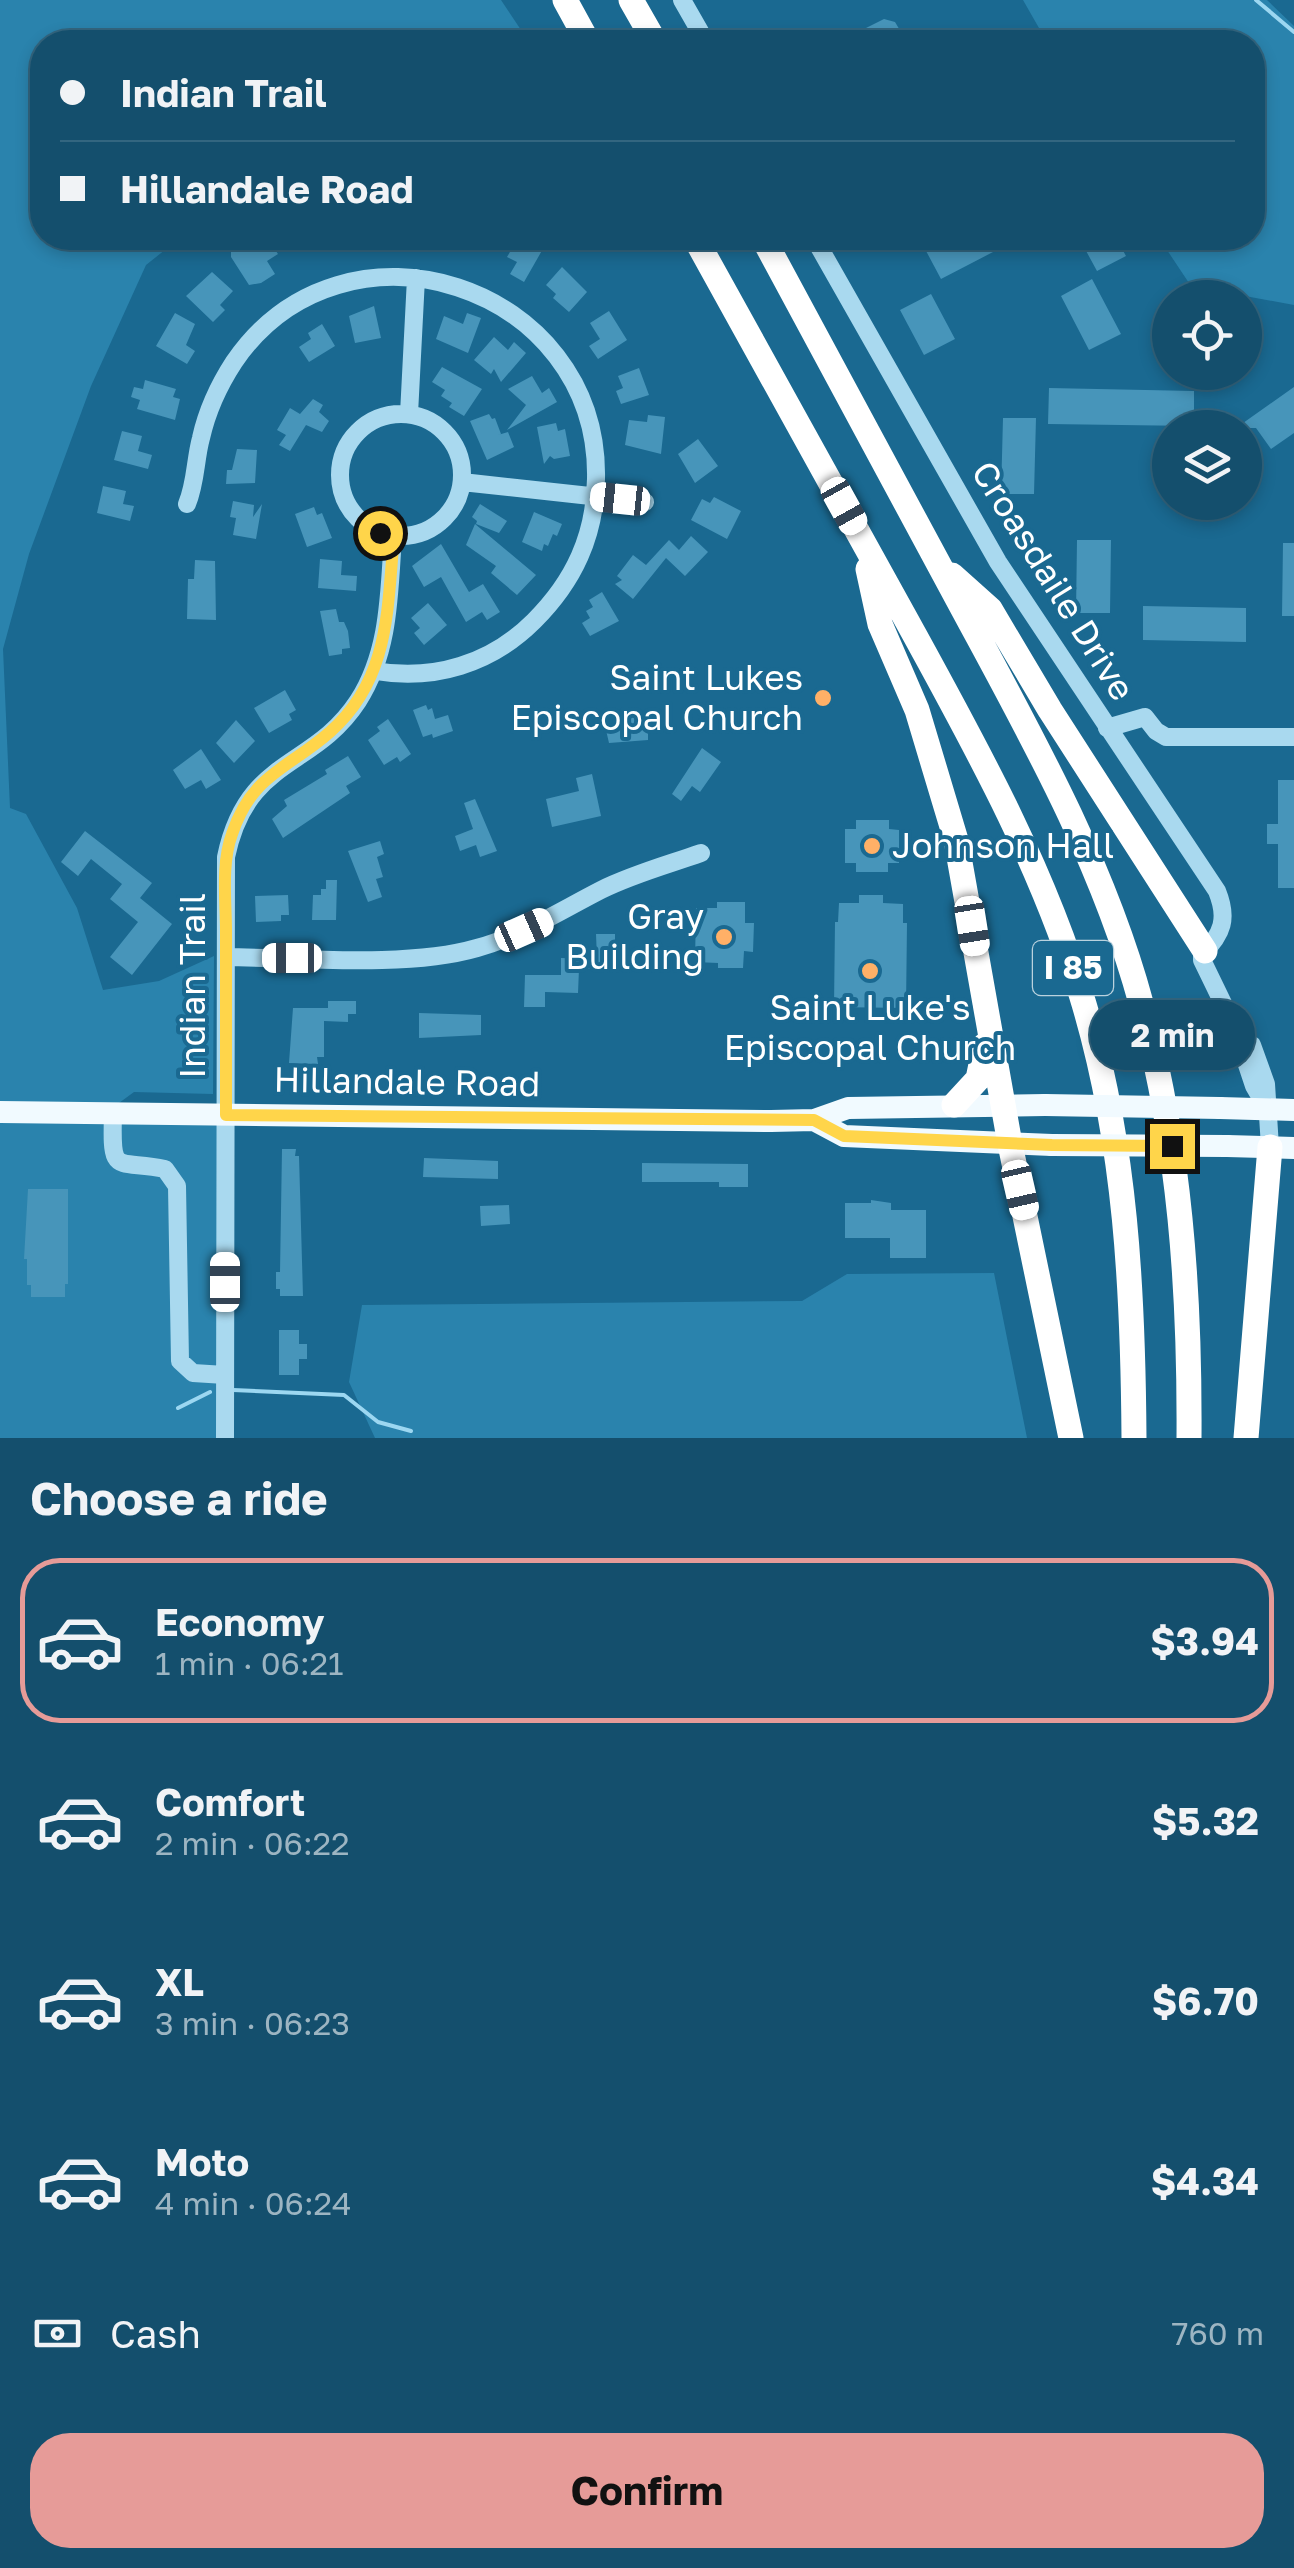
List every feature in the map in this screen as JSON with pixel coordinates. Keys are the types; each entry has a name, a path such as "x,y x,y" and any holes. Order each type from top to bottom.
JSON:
{"highway":[{"path":"565,0 581,30"},
{"path":"631,0 648,30"},
{"name":"I 85","path":"702,250 987,767 1055,918 1085,1007 1121,1172 1132,1300 1134,1438"},
{"name":"I 85","path":"769,250 1081,836 1122,940 1141,1002 1170,1129 1187,1307 1189,1438"},
{"path":"862,541 880,624 918,710 948,808 967,891 986,1021 1010,1144 1071,1438"},
{"path":"939,564 990,609 1205,951"},
{"path":"954,1105 980,1072 986,1021"},
{"path":"1246,1438 1282,1147"}],"main road":[{"name":"Hillandale Road","path":"0,1112 814,1120 848,1108 954,1105 1294,1110"},
{"name":"Hillandale Road","path":"814,1120 844,1136 1010,1144 1282,1147"}],"street":[{"path":"682,0 699,30"},
{"name":"Croasdaile Drive","path":"821,250 982,534 1220,898 1223,925 1216,941 1205,951"},
{"path":"187,504 210,410 221,382 256,334 280,313 326,288 384,277 451,283 510,311 553,350 589,417 596,496 580,560 566,584 526,628 493,653 456,668 420,675 375,671"},
{"path":"410,414 416,278"},
{"path":"410,414 435,424 454,443 462,482 459,496 444,519 421,533 394,536 368,526 349,506 343,494 340,467 350,441 370,422 382,416 410,414"},
{"path":"462,482 646,502"},
{"name":"Indian Trail","path":"225,1438 226,857 246,803 273,772 341,721 375,671 385,627 394,536"},
{"path":"1107,728 1144,718 1166,736 1294,737"},
{"path":"226,957 392,958 443,956 475,949 550,918 634,875 700,852"},
{"path":"1205,951 1230,990 1246,1029 1266,1084 1268,1110 1282,1147"},
{"path":"113,1114 112,1150 120,1162 132,1167 165,1168 177,1186 180,1361 193,1372 225,1376"}],"shaded area":[{"path":"0,0 501,0 521,30 30,30 30,250 165,250 146,265 91,386 29,554 3,649 10,808 26,814 77,908 103,990 159,981 214,956 213,1094 134,1092 108,1111 219,1120 217,1438 0,1438"},
{"path":"1023,0 1267,0 1294,26 1294,305 1262,299 1262,280 1187,280 1167,250 1265,250 1265,30 1040,30"},
{"path":"994,1273 1027,1438 375,1438 349,1382 362,1305 802,1301 847,1274"}],"building":[{"path":"884,19 895,22 900,30 862,30"},
{"path":"232,250 275,250 278,254 267,261 275,274 249,285 231,257"},
{"path":"511,250 542,250 524,282 510,274 517,262 507,257"},
{"path":"926,250 997,250 941,279"},
{"path":"1086,250 1123,250 1126,256 1097,271"},
{"path":"562,267 587,292 569,312 553,298 556,294 546,285"},
{"path":"212,272 233,291 220,305 225,310 213,322 186,296"},
{"path":"1092,279 1121,334 1089,350 1061,296"},
{"path":"931,294 955,339 924,355 900,310"},
{"path":"374,306 381,338 355,343 349,316"},
{"path":"609,311 627,340 598,359 589,346 600,339 590,323"},
{"path":"175,313 195,324 186,345 195,351 187,364 156,346"},
{"path":"467,313 481,318 468,353 436,339 444,316 463,324"},
{"path":"322,324 335,346 309,362 299,347 311,339 308,333"},
{"path":"494,337 508,350 514,342 526,353 501,382 494,369 491,374 474,360"},
{"path":"442,367 482,389 464,416 449,407 452,403 441,396 445,390 432,382"},
{"path":"639,368 649,395 621,404 616,391 623,388 618,376"},
{"path":"532,376 542,393 549,388 557,402 507,430 526,405 508,389"},
{"path":"145,380 176,389 173,397 180,399 175,420 137,409 140,400 131,397 134,387 143,389"},
{"path":"1294,387 1294,433 1271,449 1262,436 1261,410"},
{"path":"1049,388 1194,391 1194,410 1152,410 1152,425 1048,424"},
{"path":"313,399 323,405 319,412 329,421 322,432 306,425 290,451 279,445 286,435 277,430 290,408 300,414"},
{"path":"489,414 495,418 501,434 498,435 508,432 514,447 487,460 470,421"},
{"path":"648,415 665,417 661,454 625,445 629,420 647,422"},
{"path":"1003,418 1036,418 1034,494 1001,494"},
{"path":"556,423 558,431 565,429 570,456 550,456 544,464 537,427"},
{"path":"122,431 142,436 138,451 152,455 148,469 114,460"},
{"path":"698,439 718,466 695,483 678,454"},
{"path":"237,449 257,450 255,483 226,484 227,470 232,470"},
{"path":"103,486 126,491 123,504 134,506 130,521 97,513"},
{"path":"714,497 741,511 727,539 691,520 702,499 710,503"},
{"path":"233,501 254,505 253,517 262,504 256,539 233,535"},
{"path":"480,504 507,521 499,533 476,524 472,517"},
{"path":"314,507 317,515 322,513 332,538 307,547 295,514"},
{"path":"534,512 562,524 557,536 553,534 542,551 522,542"},
{"path":"475,524 536,575 517,595 491,573 496,566 466,545"},
{"path":"691,536 708,552 685,576 666,558 633,599 615,584 622,580 617,576 633,555 646,565 669,540 679,550"},
{"path":"1077,540 1111,540 1110,613 1076,613"},
{"path":"1283,543 1294,543 1294,616 1282,616"},
{"path":"441,544 469,592 483,584 500,612 487,620 482,612 466,622 441,577 424,587 412,566"},
{"path":"320,559 342,561 341,575 357,576 356,591 318,588"},
{"path":"195,560 215,561 216,620 187,619 188,579 194,579"},
{"path":"602,592 619,621 590,636 582,623 590,618 586,611 593,607 589,600"},
{"path":"428,603 447,625 424,645 414,633 420,628 411,618"},
{"path":"1143,606 1246,608 1246,642 1143,640"},
{"path":"336,609 339,622 344,622 348,631 350,648 329,656 320,611"},
{"path":"285,690 296,710 289,714 292,720 269,733 254,708"},
{"path":"426,705 428,710 432,708 435,719 448,715 453,731 423,737 413,710"},
{"path":"631,714 648,715 648,740 609,743 606,730 631,724"},
{"path":"388,719 411,754 400,762 397,757 384,765 368,740"},
{"path":"236,720 255,741 234,763 216,743"},
{"path":"702,748 721,762 700,792 692,786 681,801 672,794"},
{"path":"201,749 221,780 206,789 201,780 185,789 173,770"},
{"path":"348,756 361,777 346,786 350,793 283,838 272,819 287,806 284,800"},
{"path":"592,774 601,816 552,827 546,799 579,791 576,778"},
{"path":"1278,780 1294,780 1294,888 1278,888 1278,844 1267,844 1267,824 1278,824"},
{"path":"475,799 497,851 480,857 476,845 460,851 455,836 473,829 464,803"},
{"name":"Johnson Hall","path":"856,820 889,820 889,829 899,830 899,863 888,863 888,872 856,872 856,863 845,863 845,829 856,829"},
{"path":"85,831 152,883 140,898 172,924 132,975 110,957 138,922 110,899 122,884 91,859 78,876 61,862"},
{"path":"380,841 384,854 377,857 383,877 376,879 382,897 368,902 348,851"},
{"path":"326,880 337,880 336,920 312,920 313,895 321,895"},
{"path":"288,895 289,915 281,915 281,921 256,922 255,896"},
{"name":"Saint Luke's Episcopal Church","path":"859,895 883,895 883,903 903,904 903,923 907,923 906,1008 834,1007 835,922 839,903 859,903"},
{"name":"Gray Building","path":"717,902 745,902 745,923 754,923 753,952 744,951 743,968 718,968 718,963 695,962 696,908 717,908"},
{"path":"596,934 615,934 615,969 579,969 578,993 545,992 545,1007 524,1007 525,975 561,975 561,958 597,959"},
{"path":"328,1001 356,1001 356,1014 348,1014 348,1022 324,1021 324,1057 317,1057 318,1064 289,1063 293,1008 328,1008"},
{"path":"419,1013 481,1015 481,1035 419,1038"},
{"path":"282,1149 296,1149 295,1156 299,1156 303,1296 280,1296 280,1289 276,1289 276,1272 280,1272"},
{"path":"424,1158 498,1161 498,1179 423,1177"},
{"path":"642,1163 748,1164 748,1187 719,1187 719,1182 642,1182"},
{"path":"28,1189 68,1189 65,1297 31,1297 24,1259"},
{"path":"845,1203 891,1203 891,1210 926,1210 926,1258 890,1258 890,1238 845,1238"},
{"path":"509,1205 510,1224 481,1226 480,1206"},
{"path":"279,1330 299,1330 299,1344 307,1344 307,1359 299,1359 299,1375 279,1375"}],"waterway":[{"path":"1256,0 1294,32"},
{"path":"233,1390 344,1395 378,1422 411,1431"},
{"path":"178,1408 210,1392"}],"place":[{"name":"Saint Lukes Episcopal Church","path":"823,698"},
{"name":"Johnson Hall","path":"872,846"},
{"name":"Gray Building","path":"724,937"},
{"name":"Saint Luke's Episcopal Church","path":"870,971"}],"route":[{"path":"380,533 394,536 384,638 375,671 341,721 273,772 252,793 231,836 226,857 226,1115 814,1120 844,1136 1172,1146"}]}
